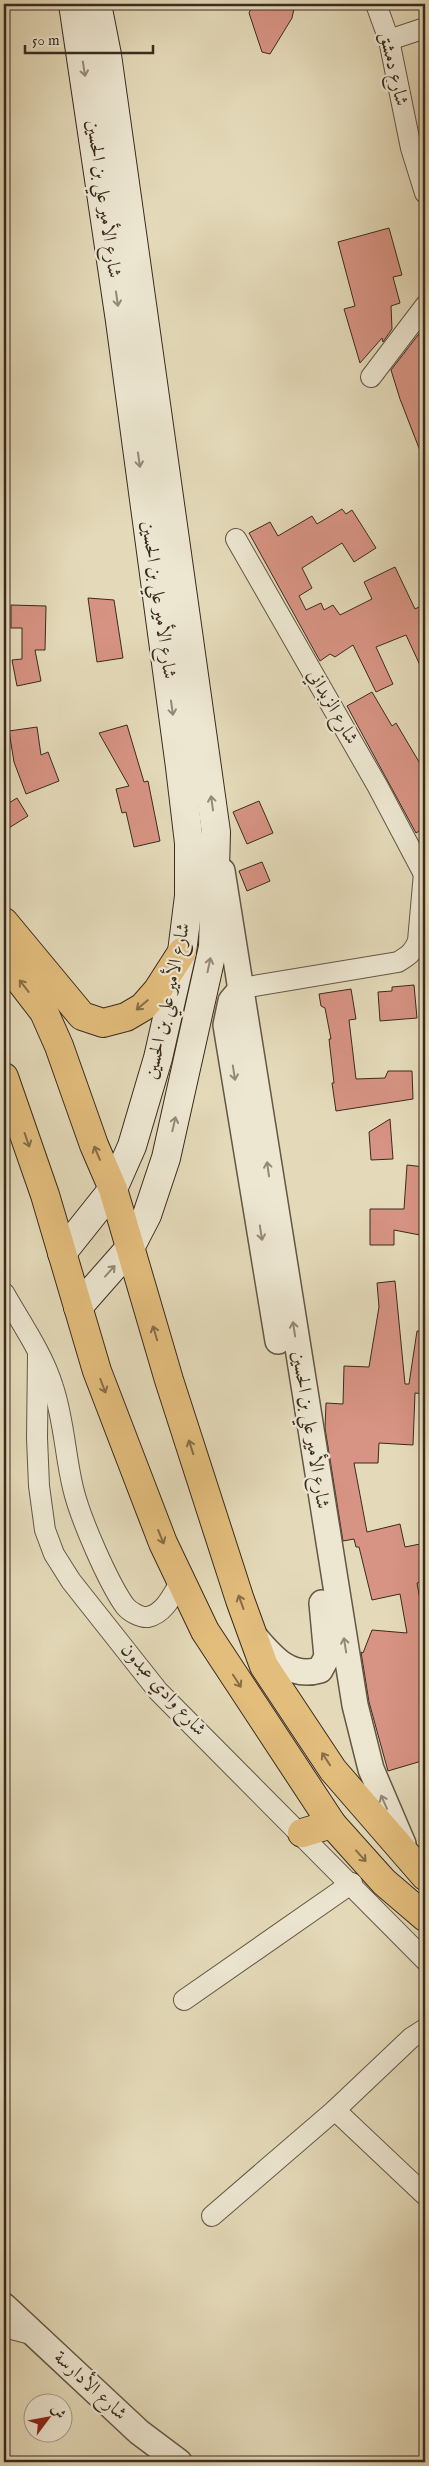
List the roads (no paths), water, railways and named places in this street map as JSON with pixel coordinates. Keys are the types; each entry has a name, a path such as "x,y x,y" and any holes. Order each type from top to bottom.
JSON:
{"main road":[{"name":"شارع الأمير علي بن الحسين","path":"62,1253 113,1189 132,1146 145,1107 182,952 189,896 189,843 120,321 73,4"},
{"name":"شارع الأمير علي بن الحسين","path":"78,1307 130,1248 150,1207 166,1158 213,947 216,832 108,65 97,4"},
{"path":"4,922 82,1016 103,1022 126,1016 143,1007 157,991 182,952"},
{"name":"شارع الأمير علي بن الحسين","path":"4,960 44,1012 59,1046 94,1145 113,1189 169,1380 240,1600 264,1666 333,1770 418,1869"},
{"path":"4,1077 33,1158 97,1371 163,1543 205,1631 332,1824 384,1882 425,1917"},
{"path":"302,1833 332,1824"}],"street":[{"name":"شارع دمشق","path":"376,4 388,40 411,148 425,193"},
{"path":"388,40 425,28"},
{"path":"371,378 425,306"},
{"name":"شارع الزبداني","path":"236,539 378,787 425,875"},
{"name":"شارع الأمير علي بن الحسين","path":"216,832 355,1705 371,1769 418,1869"},
{"path":"242,988 398,962 408,957 414,950 418,940 425,875"},
{"name":"شارع الأمير علي بن الحسين","path":"242,988 231,1000 226,1025 324,1617 327,1657 320,1670 310,1673 290,1669 276,1661 253,1635"},
{"path":"4,1293 38,1354 52,1385 60,1410 73,1489 106,1571 126,1608 137,1615 148,1617 162,1610 181,1581"},
{"name":"شارع وادي عبدون","path":"38,1354 37,1438 39,1486 45,1530 54,1554 71,1581 158,1690 302,1833 425,1960"},
{"path":"110,1630 126,1608"},
{"path":"184,2000 352,1884"},
{"path":"212,2216 335,2110 411,2038 425,2029"},
{"path":"335,2110 425,2195"},
{"name":"شارع الأدارسة","path":"4,2306 169,2459"},
{"path":"4,2327 37,2336"}]}
